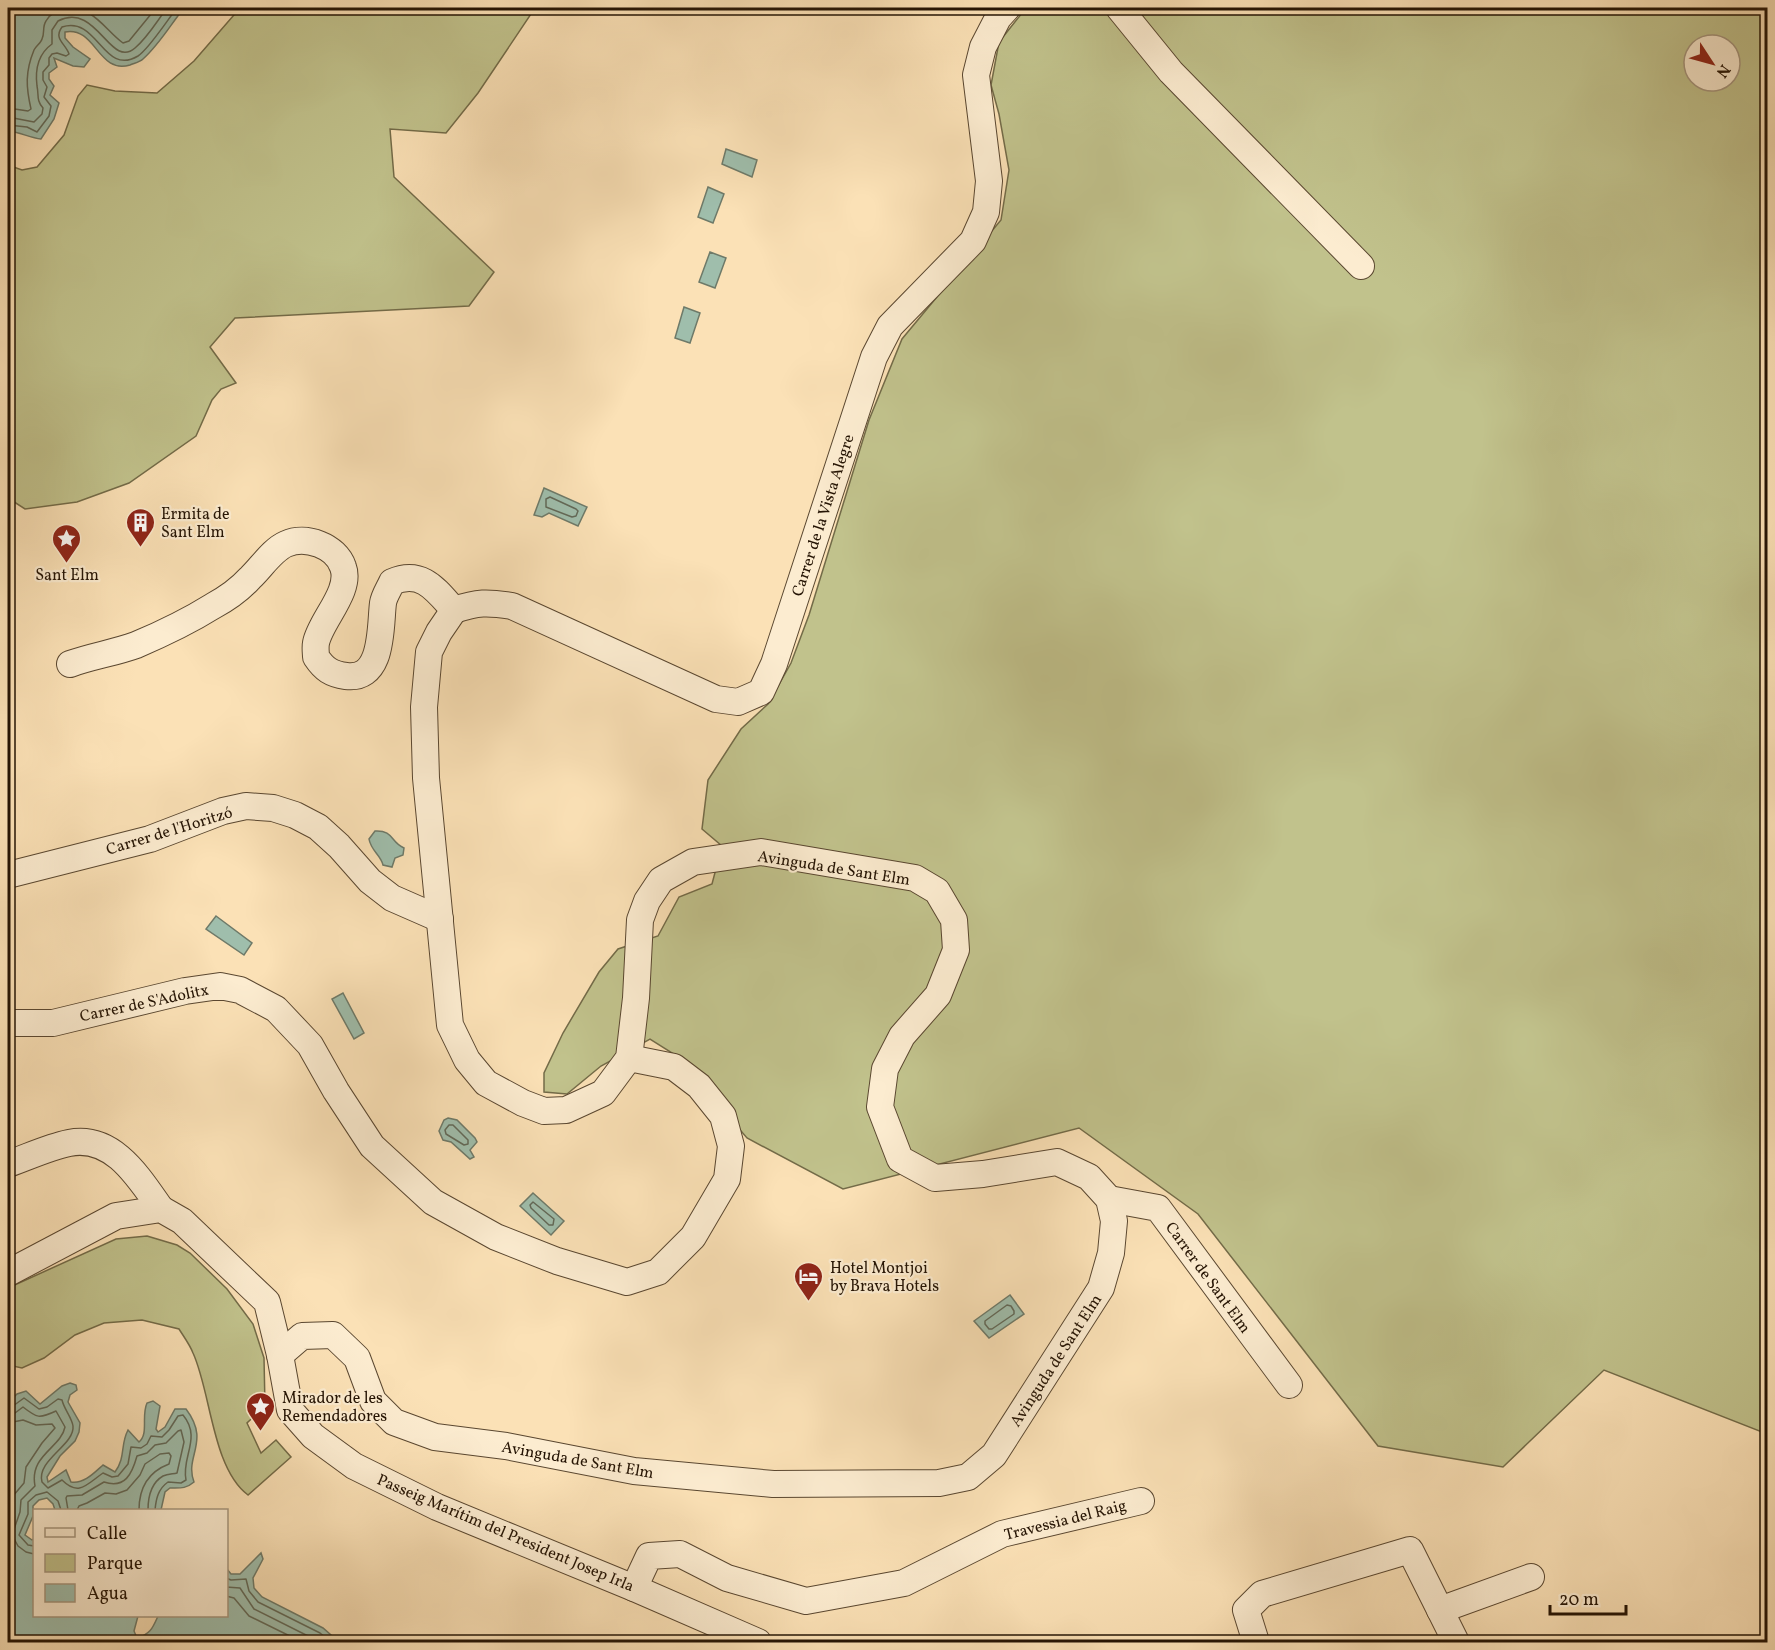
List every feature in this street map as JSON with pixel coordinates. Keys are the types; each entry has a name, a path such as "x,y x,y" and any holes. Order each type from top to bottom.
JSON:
{"street":[{"name":"Carrer de la Vista Alegre","path":"454,610 474,603 512,606 716,699 738,702 761,692 774,664 874,357 890,326 973,241 986,212 989,182 976,75 983,47 998,18 1007,8"},
{"path":"1119,8 1171,72 1361,266"},
{"path":"70,664 137,644 183,623 215,605 248,580 285,544 304,540 322,545 344,567 345,580 316,643 316,657 330,672 349,676 364,672 374,661 380,640 384,600 392,582 403,577 420,579 435,588 454,610 429,652 424,707 426,778 450,1025 467,1060 486,1083 523,1103 544,1111 566,1110 603,1093 629,1059"},
{"name":"Carrer de l'Horitzó","path":"8,875 150,839 223,812 246,806 273,808 295,815 318,827 370,880 392,898 440,919"},
{"name":"Avinguda de Sant Elm","path":"280,1355 302,1336 333,1335 357,1358 374,1401 394,1422 435,1437 506,1446 634,1471 772,1484 939,1483 968,1477 994,1455 1101,1288 1111,1253 1114,1221 1109,1199 1089,1177 1057,1162 983,1174 935,1178 900,1159 880,1107 885,1069 902,1036 938,995 956,950 954,920 937,891 915,878 761,852 693,862 661,880 647,901 640,920 636,998 629,1059"},
{"name":"Carrer de S'Adolitx","path":"8,1023 53,1023 185,991 220,986 240,990 276,1008 310,1045 336,1091 372,1146 433,1202 495,1238 557,1261 627,1282 658,1272 693,1238 727,1179 731,1146 723,1116 699,1086 674,1067 629,1059"},
{"path":"8,1164 71,1142 104,1145 135,1171 161,1209 116,1216 8,1273"},
{"name":"Carrer de Sant Elm","path":"1109,1199 1158,1208 1289,1385"},
{"name":"Passeig Marítim del President Josep Irla","path":"161,1209 182,1221 267,1302 290,1410 313,1436 354,1466 437,1506 758,1642"},
{"name":"Travessia del Raig","path":"634,1588 649,1556 680,1554 727,1578 806,1601 904,1583 1002,1534 1141,1501"},
{"path":"1256,1642 1246,1610 1262,1594 1410,1550 1456,1642"},
{"path":"1440,1610 1531,1577"}],"green space":[{"path":"240,8 535,8 478,93 446,133 390,129 394,177 494,272 469,306 235,318 210,347 236,383 221,389 212,400 196,436 129,483 77,502 25,509 8,498 8,165 22,170 37,167 64,135 78,96 87,85 115,91 157,93 194,61"},
{"path":"1026,8 1767,8 1767,1434 1604,1370 1503,1467 1378,1446 1198,1214 1079,1128 843,1189 747,1138 677,1056 650,1039 601,1066 567,1094 544,1092 544,1073 563,1033 599,972 618,949 658,936 679,897 712,884 722,846 702,829 708,780 741,729 768,704 791,663 809,615 869,420 902,339 1001,220 1009,170 999,114 991,85 999,42"},
{"path":"147,1236 177,1245 190,1253 227,1289 253,1324 264,1358 265,1406 247,1423 261,1453 276,1440 291,1457 248,1495 236,1483 227,1467 199,1369 179,1329 142,1320 104,1323 75,1335 44,1358 22,1368 8,1365 8,1288 116,1239"}],"water":[{"path":"8,8 184,8 149,53 140,61 130,65 119,66 111,63 84,36 75,32 65,32 65,38 73,47 90,59 84,67 73,66 54,58 57,67 49,73 49,79 54,86 50,95 59,103 54,119 41,139 8,131"},
{"path":"726,149 757,160 752,177 722,164"},
{"path":"708,187 724,194 713,223 698,217"},
{"path":"710,252 726,258 715,288 699,282"},
{"path":"684,307 700,313 690,343 675,338"},
{"path":"544,488 587,507 578,526 549,513 542,517 534,515"},
{"path":"375,831 386,832 404,848 403,855 395,858 392,867 383,865 372,847 369,839"},
{"path":"216,916 252,943 244,955 206,929"},
{"path":"343,993 364,1033 354,1039 332,999"},
{"path":"448,1118 457,1120 475,1138 477,1142 470,1150 474,1157 470,1159 451,1142 443,1140 439,1131 444,1120"},
{"path":"533,1193 564,1221 551,1235 520,1206"},
{"path":"1010,1295 1024,1314 989,1338 974,1321"},
{"path":"70,1383 76,1385 77,1390 70,1395 68,1402 80,1423 79,1432 75,1441 60,1456 47,1477 48,1482 66,1470 71,1482 84,1480 103,1465 115,1472 121,1461 128,1430 139,1442 142,1439 145,1408 147,1403 153,1401 160,1406 156,1429 158,1432 165,1427 175,1409 186,1409 193,1421 197,1440 192,1464 194,1482 186,1487 170,1488 165,1492 161,1509 55,1509 47,1498 39,1500 33,1506 33,1516 25,1535 33,1540 33,1617 138,1617 134,1631 137,1638 153,1627 158,1617 228,1617 228,1570 231,1574 240,1574 261,1553 263,1559 253,1578 254,1588 262,1597 323,1628 339,1642 8,1642 8,1403 17,1394 26,1391 40,1404 62,1386"}],"place":[{"name":"Ermita de Sant Elm","path":"140,548"},
{"name":"Sant Elm","path":"67,564"},
{"name":"Hotel Montjoi by Brava Hotels","path":"809,1302"},
{"name":"Mirador de les Remendadores","path":"261,1432"}]}
